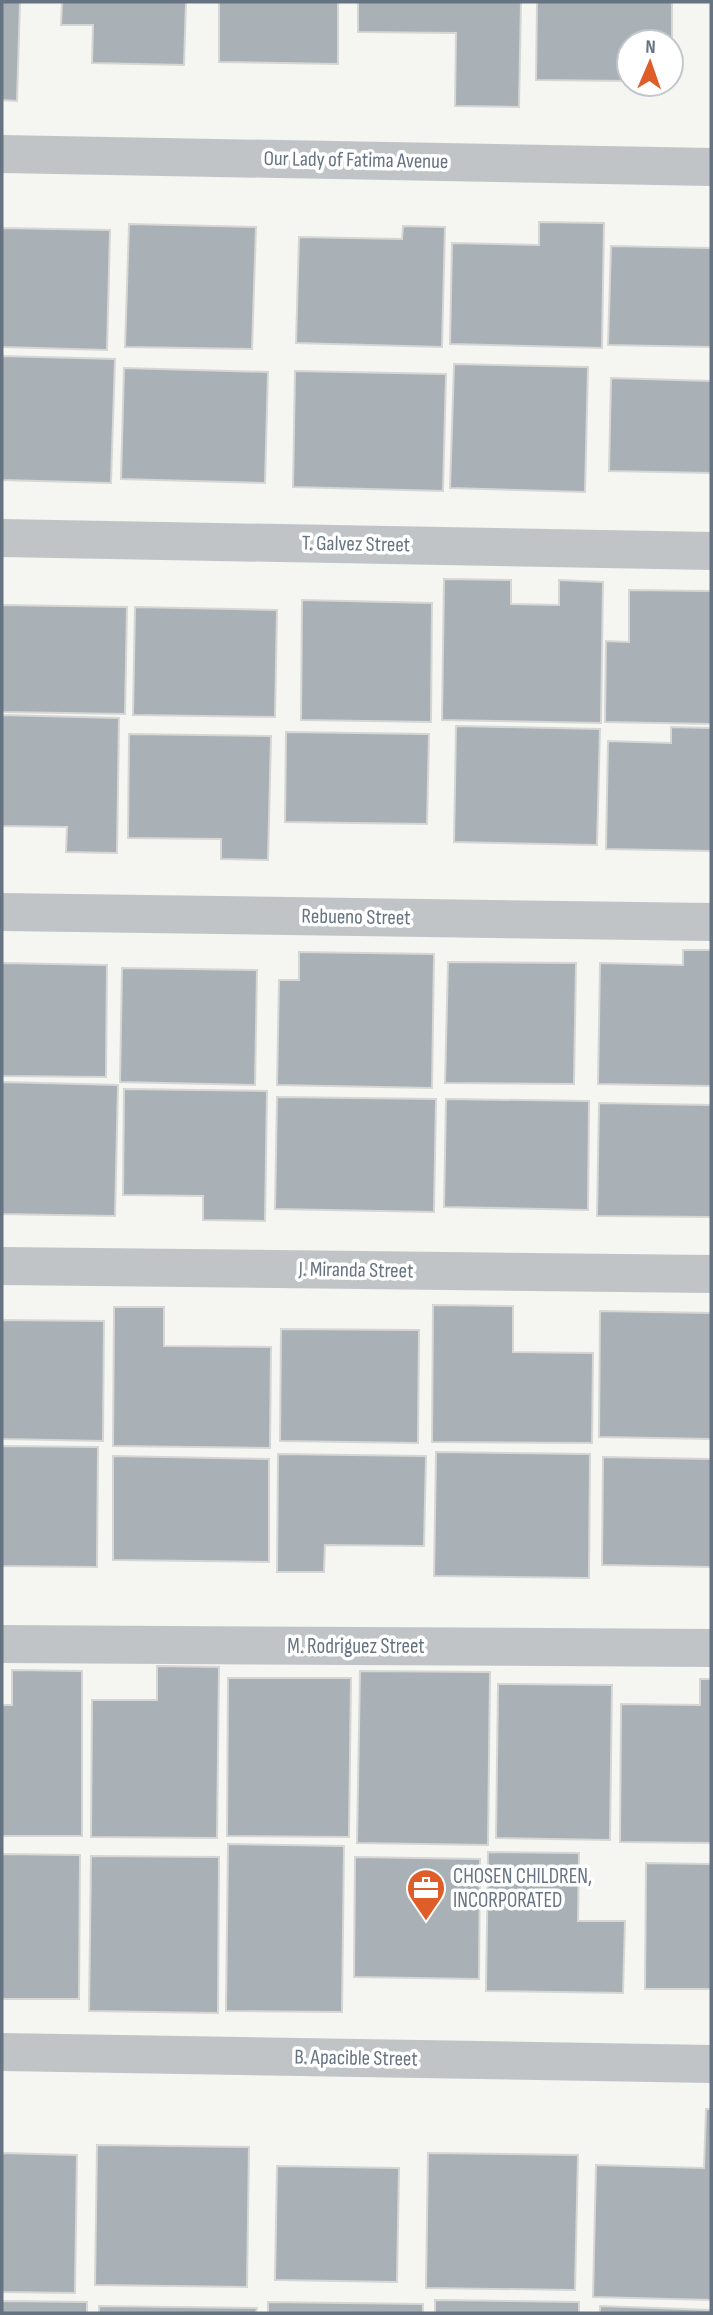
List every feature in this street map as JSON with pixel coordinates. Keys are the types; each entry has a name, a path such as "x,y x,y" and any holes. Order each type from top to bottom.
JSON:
{"street":[{"name":"Our Lady of Fatima Avenue","path":"2,154 711,167"},
{"name":"T. Galvez Street","path":"2,538 711,551"},
{"name":"Rebueno Street","path":"2,912 711,922"},
{"name":"J. Miranda Street","path":"2,1266 711,1274"},
{"name":"M. Rodriguez Street","path":"2,1644 711,1648"},
{"name":"B. Apacible Street","path":"2,2052 711,2064"}],"building":[{"path":"2,2 20,2 17,101 2,100"},
{"path":"62,2 186,2 184,65 92,63 93,25 61,25"},
{"path":"219,2 338,2 338,64 219,62"},
{"path":"358,2 521,2 519,107 455,106 456,33 358,32"},
{"path":"537,2 672,2 672,28 615,28 615,81 536,80"},
{"path":"539,222 604,223 602,348 450,344 452,243 539,245"},
{"path":"129,224 256,227 252,349 125,347"},
{"path":"403,226 445,227 442,347 296,343 299,237 402,239"},
{"path":"2,228 110,230 107,350 2,347"},
{"path":"611,246 711,248 711,347 608,345"},
{"path":"2,356 115,359 111,483 2,480"},
{"path":"454,364 588,367 585,492 450,488"},
{"path":"124,368 268,372 265,483 121,479"},
{"path":"295,371 446,374 443,491 293,487"},
{"path":"611,378 711,381 711,473 609,471"},
{"path":"444,579 511,580 511,604 559,605 559,580 603,582 601,723 442,720"},
{"path":"629,590 711,591 711,724 605,722 606,641 629,642"},
{"path":"302,600 432,603 431,722 301,720"},
{"path":"2,605 127,607 125,714 2,712"},
{"path":"135,607 277,610 275,717 133,715"},
{"path":"2,715 119,718 117,853 66,852 67,827 2,826"},
{"path":"456,726 600,729 597,845 454,842"},
{"path":"671,727 711,728 711,851 606,849 608,741 671,743"},
{"path":"286,732 429,734 427,824 285,822"},
{"path":"129,734 271,736 268,860 221,859 221,839 128,838"},
{"path":"683,950 711,950 711,1086 598,1084 600,963 683,965"},
{"path":"299,952 434,954 432,1088 277,1085 279,980 299,980"},
{"path":"448,962 576,963 574,1084 445,1083"},
{"path":"2,963 107,965 106,1077 2,1076"},
{"path":"122,968 257,970 255,1085 120,1082"},
{"path":"2,1082 118,1085 115,1216 2,1214"},
{"path":"124,1089 267,1091 265,1221 203,1220 203,1196 123,1195"},
{"path":"277,1097 436,1099 434,1212 275,1209"},
{"path":"446,1099 589,1101 588,1210 444,1207"},
{"path":"599,1103 711,1105 711,1217 597,1216"},
{"path":"433,1305 513,1306 513,1352 593,1353 592,1443 432,1442"},
{"path":"114,1307 164,1307 164,1346 271,1347 270,1448 113,1446"},
{"path":"600,1311 711,1313 711,1439 599,1437"},
{"path":"2,1320 104,1321 103,1441 2,1439"},
{"path":"281,1329 419,1330 418,1443 280,1441"},
{"path":"2,1446 98,1447 97,1567 2,1566"},
{"path":"436,1452 590,1454 589,1578 434,1576"},
{"path":"278,1454 426,1456 424,1546 325,1545 324,1572 277,1572"},
{"path":"113,1456 269,1459 269,1562 113,1560"},
{"path":"603,1457 711,1459 711,1567 602,1565"},
{"path":"157,1666 219,1667 217,1838 91,1837 92,1700 157,1700"},
{"path":"12,1670 82,1671 82,1836 2,1836 2,1705 12,1705"},
{"path":"360,1671 490,1672 488,1845 357,1843"},
{"path":"228,1678 351,1678 349,1837 227,1836"},
{"path":"700,1679 711,1679 711,1843 620,1842 621,1704 700,1705"},
{"path":"498,1684 612,1685 610,1840 496,1838"},
{"path":"228,1844 344,1846 342,2012 226,2011"},
{"path":"488,1852 579,1853 578,1921 625,1921 623,1993 486,1991"},
{"path":"2,1854 80,1855 79,1999 2,1999"},
{"path":"91,1856 219,1857 218,2013 89,2011"},
{"path":"355,1857 480,1859 479,1979 354,1977"},
{"path":"646,1863 711,1864 711,1989 645,1989"},
{"path":"706,2109 711,2109 711,2300 593,2297 596,2165 704,2168"},
{"path":"97,2145 249,2147 247,2287 95,2285"},
{"path":"2,2153 77,2155 75,2293 2,2292"},
{"path":"428,2153 578,2155 575,2290 426,2288"},
{"path":"277,2166 399,2168 397,2282 275,2280"},
{"path":"435,2300 579,2302 579,2313 435,2313"},
{"path":"2,2301 87,2302 87,2313 2,2313"},
{"path":"268,2302 423,2304 423,2313 268,2313"},
{"path":"99,2306 257,2308 256,2313 99,2313"},
{"path":"600,2306 711,2310 711,2313 600,2313"}],"place":[{"name":"CHOSEN CHILDREN, INCORPORATED","path":"426,1922"}]}
